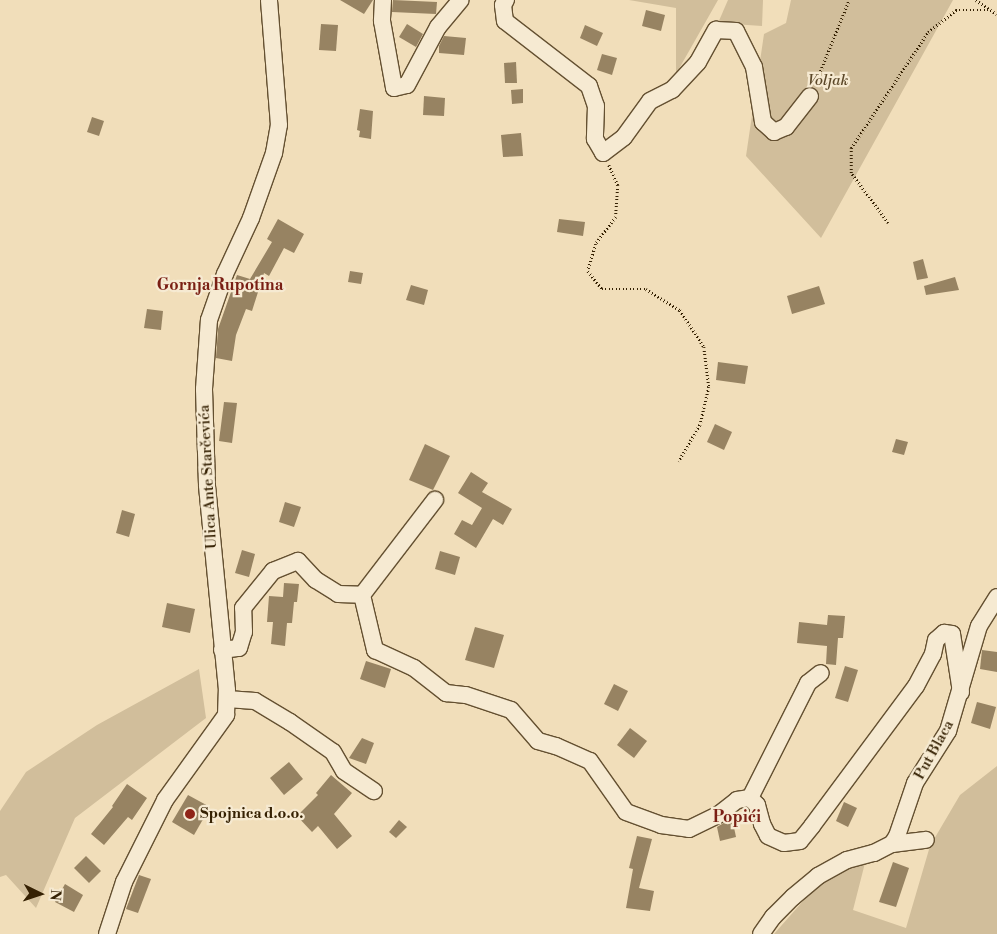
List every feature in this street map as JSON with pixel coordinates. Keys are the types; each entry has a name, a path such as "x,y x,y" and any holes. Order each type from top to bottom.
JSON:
{"street":[{"path":"383,0 382,21 394,88 407,85 438,27 461,0"},
{"path":"506,0 503,4 505,21 589,86 596,106 595,139 603,153 624,137 650,101 672,90 698,62 716,30 736,31 754,67 762,122 774,132 786,127 810,96"},
{"name":"Ulica Ante Starčevića","path":"106,934 124,882 165,800 226,716 207,485 204,389 209,320 225,274 251,218 274,154 279,125 271,4"},
{"path":"362,595 435,500"},
{"path":"222,650 239,648 244,632 244,608 273,571 281,567 298,561 316,580 338,594 362,595"},
{"path":"362,595 375,650 414,668 446,692 466,694 511,710 538,741 556,746 590,761 626,812 661,825 689,829 718,815 737,800 750,798"},
{"name":"Put Blaca","path":"892,844 898,836 914,783 948,731 979,626 997,597"},
{"path":"750,798 757,805 762,824 768,836 784,843 800,841 916,686 933,654 936,640 944,633 952,634 961,692"},
{"path":"750,798 808,683 821,673"},
{"path":"226,699 255,701 290,722 333,752 344,771 374,791"},
{"path":"761,934 773,917 818,876 847,860 874,853 892,844 926,840"}],"path":[{"path":"810,96 849,0"},
{"path":"976,0 997,14"},
{"path":"888,223 851,173 851,148 928,32 956,10 990,10"},
{"path":"603,153 618,185 616,217 596,244 588,271 602,289 646,289 680,310 704,348 709,387 700,425 679,461"}],"green space":[{"path":"629,0 718,0 676,74 676,8"},
{"path":"728,0 763,0 762,26 718,23"},
{"name":"Voljak","path":"791,0 953,0 821,238 746,156 764,34 786,23"},
{"path":"199,669 206,718 75,818 36,908 6,875 0,877 0,811 26,772 97,725"},
{"path":"997,766 997,934 774,934 811,892 843,869 865,863 853,910 906,928 930,846 960,795"}],"building":[{"path":"340,0 373,0 364,14"},
{"path":"393,0 437,2 436,14 392,12"},
{"path":"646,10 665,15 661,31 642,26"},
{"path":"321,24 338,25 336,51 319,50"},
{"path":"407,24 423,34 416,47 399,37"},
{"path":"585,25 603,33 597,46 580,38"},
{"path":"444,36 466,38 464,55 439,53 439,46"},
{"path":"602,54 617,58 612,75 597,70"},
{"path":"516,62 517,83 505,83 504,63"},
{"path":"523,89 523,103 512,104 511,90"},
{"path":"424,96 445,98 444,116 423,115"},
{"path":"360,109 373,111 371,139 359,137 360,131 357,130"},
{"path":"92,117 104,121 99,136 87,132"},
{"path":"521,133 523,156 503,157 501,135"},
{"path":"278,219 304,234 294,253 284,248 269,276 264,273 252,311 246,309 236,335 232,361 216,358 218,329 237,275 250,279 272,242 267,239"},
{"path":"559,219 585,222 583,236 557,232"},
{"path":"923,259 928,278 917,280 913,262"},
{"path":"350,271 363,273 361,284 348,282"},
{"path":"955,277 959,290 926,295 924,286"},
{"path":"411,285 428,290 424,305 406,300"},
{"path":"819,286 825,304 792,314 787,296"},
{"path":"147,309 163,311 161,330 144,328"},
{"path":"718,362 748,366 745,384 716,380"},
{"path":"224,402 237,403 232,443 219,441"},
{"path":"715,424 732,432 724,450 707,442"},
{"path":"896,439 908,442 904,455 892,452"},
{"path":"425,444 450,456 433,490 409,480"},
{"path":"471,472 488,483 482,492 512,509 503,525 493,519 476,548 454,534 462,520 472,525 482,508 458,493"},
{"path":"285,502 301,507 294,527 279,522"},
{"path":"122,510 135,514 129,537 116,533"},
{"path":"242,550 255,554 249,577 235,573"},
{"path":"440,551 460,557 455,575 435,569"},
{"path":"284,583 299,584 297,602 294,602 292,623 287,623 285,646 271,644 273,622 267,622 269,596 283,597"},
{"path":"167,603 195,609 190,633 162,627"},
{"path":"828,615 845,616 843,638 838,638 836,665 826,664 827,646 797,643 799,622 827,625"},
{"path":"475,627 504,635 494,668 465,660"},
{"path":"982,650 997,652 997,672 980,669"},
{"path":"366,661 391,669 385,688 360,679"},
{"path":"845,666 858,670 848,702 835,698"},
{"path":"614,684 628,691 618,711 604,704"},
{"path":"977,702 996,707 990,729 971,723"},
{"path":"630,728 647,741 634,758 617,745"},
{"path":"362,738 374,743 366,764 349,758"},
{"path":"289,762 303,779 284,795 270,778"},
{"path":"331,775 352,793 334,814 352,836 337,849 318,826 312,832 297,816 318,795 316,793"},
{"path":"127,784 147,798 132,820 128,817 104,845 91,834 113,807"},
{"path":"188,795 210,807 194,835 172,822"},
{"path":"844,802 857,808 848,827 836,821"},
{"path":"732,818 736,837 720,841 717,827"},
{"path":"399,820 407,827 396,838 389,832"},
{"path":"637,836 652,839 639,888 654,891 650,911 626,908 633,869 629,868"},
{"path":"86,856 101,871 89,883 74,868"},
{"path":"893,862 909,868 896,907 879,902"},
{"path":"139,875 151,879 138,913 126,909"},
{"path":"65,884 83,895 74,912 55,902"}],"place":[{"name":"Spojnica d.o.o.","path":"190,814"}],"district":[{"name":"Gornja Rupotina","path":"220,285"},
{"name":"Popići","path":"737,817"}]}
